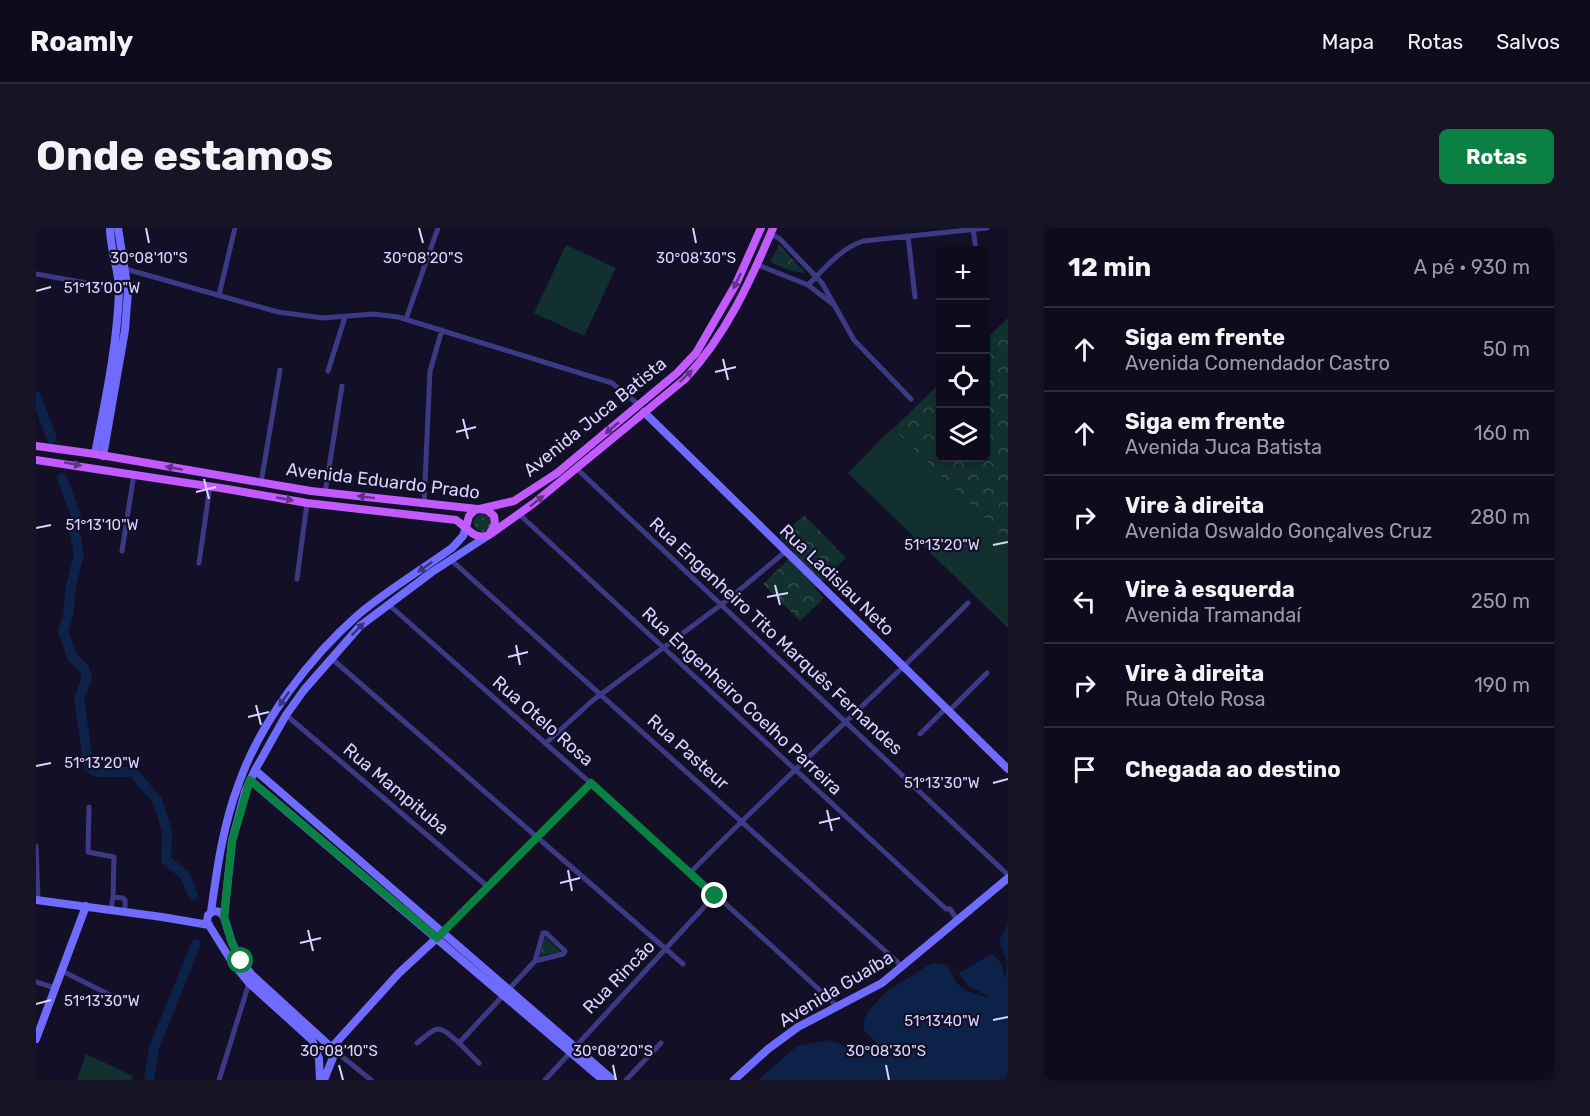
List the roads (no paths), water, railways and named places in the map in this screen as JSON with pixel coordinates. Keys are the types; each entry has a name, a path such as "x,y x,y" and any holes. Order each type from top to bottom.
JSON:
{"main road":[{"name":"Avenida Juca Batista","path":"489,535 576,468 641,409 696,353 736,284 761,228"},
{"name":"Avenida Juca Batista","path":"480,509 514,501 543,483 696,367 733,314 772,231"},
{"name":"Avenida Eduardo Prado","path":"36,446 325,493 487,510 494,516 495,529 489,535 477,537 456,520 307,503 36,460"},
{"path":"99,455 100,463 110,470"},
{"path":"227,489 235,488 241,480"},
{"path":"466,527 469,516 480,509"}],"street":[{"path":"99,455 108,407 118,322 119,288 114,266 111,228"},
{"path":"110,392 125,330 128,291 118,228"},
{"path":"219,295 235,228"},
{"path":"406,319 438,228"},
{"path":"808,285 850,245 863,241 987,228"},
{"path":"974,229 976,246"},
{"path":"772,231 816,277 830,296 854,340 910,399"},
{"path":"908,236 915,297"},
{"path":"758,265 808,285 835,306"},
{"path":"114,266 278,312 323,318 373,314 406,319 612,383 641,409"},
{"path":"36,274 128,291"},
{"path":"328,371 345,316"},
{"path":"424,504 430,371 442,330"},
{"path":"261,483 280,370"},
{"path":"325,493 342,386"},
{"name":"Rua Ladislau Neto","path":"641,409 1008,769"},
{"name":"Rua Engenheiro Tito Marquês Fernandes","path":"576,468 1008,877"},
{"path":"122,551 134,474"},
{"path":"199,563 210,486"},
{"path":"297,579 307,503"},
{"name":"Rua Engenheiro Coelho Parreira","path":"519,514 794,770 946,909 950,909 957,919"},
{"path":"322,1080 318,1055 312,1040 249,983 232,962 207,922 225,829 238,784 250,757 285,697 311,663 360,614 452,548 463,536 466,527"},
{"name":"Avenida Juca Batista","path":"224,918 232,841 250,780 286,715 331,658 360,626 388,604 489,535"},
{"path":"546,743 570,718 720,605 786,551"},
{"name":"Rua Pasteur","path":"451,560 903,967"},
{"path":"691,872 741,819 904,668 968,603"},
{"name":"Rua Otelo Rosa","path":"388,604 691,872 837,1006"},
{"path":"331,658 668,948 683,964"},
{"path":"920,734 987,673"},
{"name":"Rua Mampituba","path":"286,715 487,886"},
{"path":"255,770 322,829 376,881"},
{"path":"250,780 316,836 376,881 572,1049 613,1080"},
{"path":"331,1048 399,973 440,935 591,783"},
{"path":"89,807 88,852 114,857 111,909"},
{"path":"316,836 322,829"},
{"path":"36,846 37,900 186,920 210,926 222,926 224,918"},
{"name":"Avenida Guaíba","path":"734,1080 798,1027 882,983 1008,877"},
{"name":"Rua Rincão","path":"544,1080 715,896"},
{"path":"113,897 125,899 125,912"},
{"path":"36,1039 86,906"},
{"path":"186,920 217,911 224,918 241,961 252,975 331,1048 371,1080"},
{"path":"459,1043 535,960 544,933 565,951 563,954 535,960"},
{"path":"62,971 110,995"},
{"path":"36,982 55,988"},
{"path":"219,1080 249,983"},
{"path":"417,1043 433,1030 443,1029 479,1062"},
{"path":"626,1080 661,1043"},
{"path":"318,1055 321,1046 331,1048"},
{"path":"322,1080 334,1055 331,1048"},
{"path":"572,1049 603,1080"},
{"path":"318,1055 325,1062 332,1060 352,1065"}],"water":[{"path":"1008,924 1008,1080 758,1080 797,1046 828,1040 874,1055 881,1047 864,1030 864,1019 886,992 932,963 948,965 959,985 975,994 990,997 969,986 959,973 992,954 1001,963 1005,980 1007,962 999,941"}],"waterway":[{"path":"36,396 52,439"},
{"path":"62,478 76,516 75,533 79,555 71,586 68,616 63,631 72,657 84,668 87,678 79,699 89,767 95,772 133,772 157,800 167,831 166,860 185,875 193,895"},
{"path":"149,1080 154,1048 196,944"}]}
